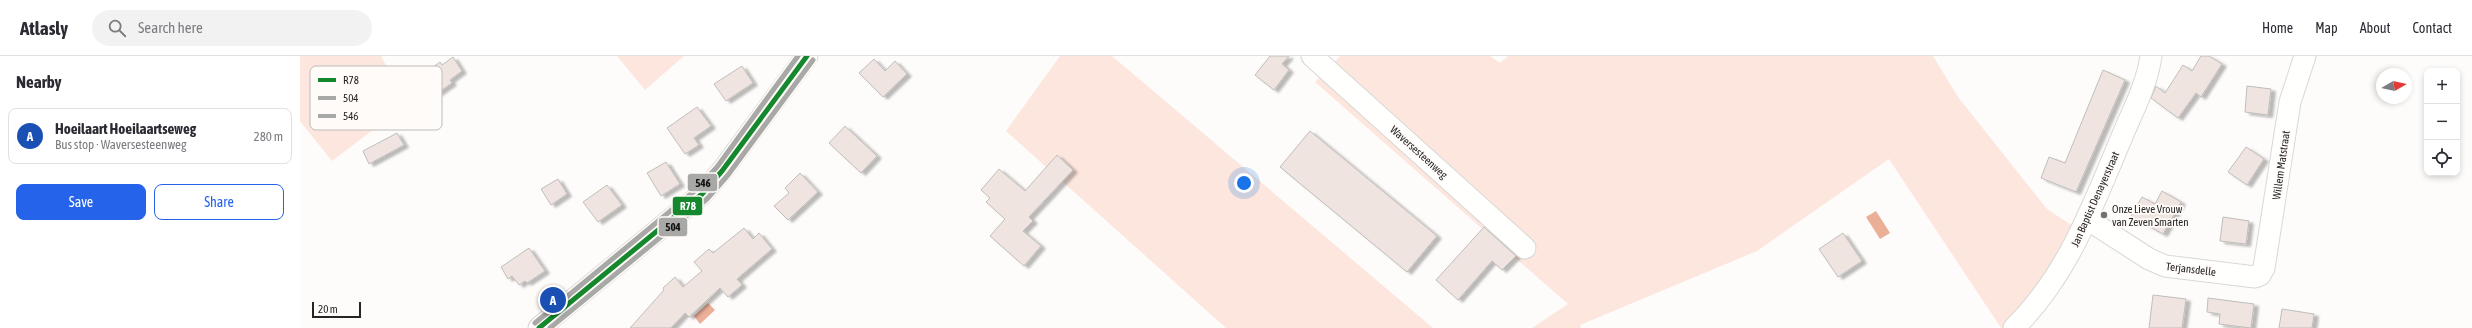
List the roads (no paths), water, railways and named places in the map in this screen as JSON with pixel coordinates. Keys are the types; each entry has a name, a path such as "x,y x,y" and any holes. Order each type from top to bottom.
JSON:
{"street":[{"path":"539,328 702,194 722,171 807,56"},
{"name":"Waversesteenweg","path":"1312,56 1525,248"},
{"name":"Jan Baptist Denayerstraat","path":"2014,328 2043,296 2062,270 2087,220 2142,90 2151,56"},
{"name":"Willem Matstraat","path":"2260,275 2264,268 2276,199 2290,102 2305,56"},
{"name":"Terjansdelle","path":"2087,220 2149,259 2165,266 2255,277 2260,275"}],"place":[{"name":"Onze Lieve Vrouw van Zeven Smarten","path":"2104,215"},
{"name":"Hoeilaart Hoeilaartseweg","path":"553,300"}]}
